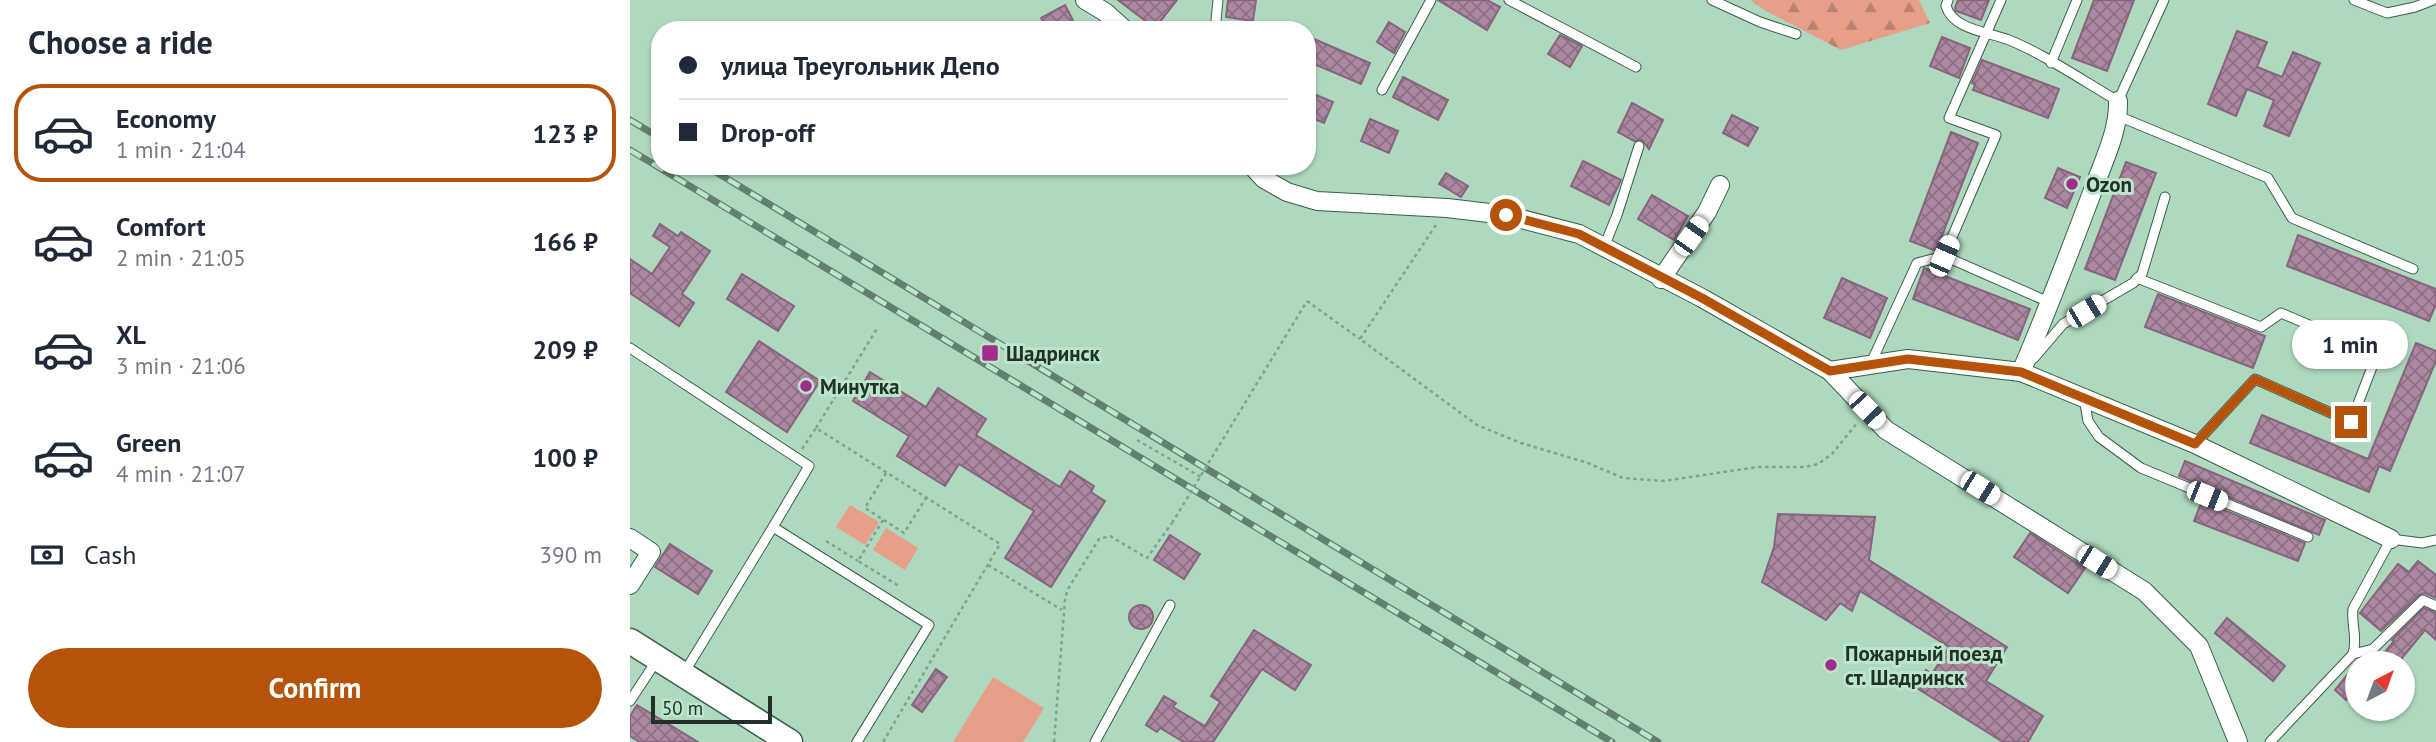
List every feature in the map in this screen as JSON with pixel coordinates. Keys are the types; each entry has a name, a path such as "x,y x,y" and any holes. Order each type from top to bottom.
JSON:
{"street":[{"path":"1085,0 1115,21"},
{"path":"2021,372 2051,303 2118,109"},
{"path":"1260,175 1287,192 1317,201 1447,208 1506,215 1579,234 1702,298 1830,371 1886,430 2144,591 2199,646 2238,742"},
{"path":"1661,279 1707,212 1720,185"},
{"path":"1830,371 1908,359 2021,372 2195,444 2391,539"},
{"path":"630,538 651,552 630,585"},
{"path":"630,641 790,742"}],"lane":[{"path":"1216,21 1218,0"},
{"path":"1381,90 1431,0"},
{"path":"1510,0 1636,67"},
{"path":"1712,0 1760,22 1796,34"},
{"path":"1948,0 1946,6 1952,18 1987,34 2009,40 2051,63 2118,109 2268,178 2292,218 2413,269"},
{"path":"1944,256 1996,135 1949,118 2001,0"},
{"path":"2051,63 2077,0"},
{"path":"2118,109 2164,0"},
{"path":"2354,0 2388,13 2433,0"},
{"path":"1604,247 1639,146"},
{"path":"2021,372 2063,324 2141,274 2165,197"},
{"path":"1870,365 1917,263 1944,256 2051,303"},
{"path":"2137,278 2261,327 2281,313 2377,354 2351,422 2255,379 2195,444"},
{"path":"630,348 809,466 683,674"},
{"path":"2084,398 2088,421 2099,437 2141,468 2308,537"},
{"path":"774,527 929,625 857,742"},
{"path":"2354,651 2356,642 2353,609 2391,539 2422,543 2436,540"},
{"path":"2365,651 2373,649 2423,600 2436,606"},
{"path":"1095,742 1170,605"},
{"path":"630,701 658,659"},
{"path":"2270,742 2345,662"}],"path":[{"path":"1360,339 1447,208"},
{"path":"1054,742 1066,593 1099,539 1110,536 1147,558 1201,477 1307,301 1477,425 1521,443 1588,463 1623,478 1663,481 1758,467 1805,467 1818,464 1832,454 1867,410"},
{"path":"797,457 878,327"},
{"path":"816,428 1000,544 883,742"},
{"path":"1137,440 1201,477"},
{"path":"886,473 865,508 883,520 904,533 926,498"},
{"path":"858,561 883,520"},
{"path":"826,541 899,586"},
{"path":"988,565 1064,611"}],"green space":[{"path":"1750,0 1919,0 1930,23 1841,50"},
{"path":"850,505 879,522 865,545 836,527"},
{"path":"886,528 918,548 905,570 873,550"},
{"path":"993,677 1044,708 1023,742 953,742"}],"building":[{"path":"1118,0 1177,0 1160,21 1146,21"},
{"path":"1228,0 1256,0 1253,21 1226,17"},
{"path":"1438,0 1487,0 1500,7 1487,30"},
{"path":"1958,0 1989,0 1981,20 1956,11"},
{"path":"2094,0 2134,0 2107,71 2072,58"},
{"path":"1065,5 1073,21 1042,21 1041,18"},
{"path":"1389,22 1405,32 1394,53 1377,42"},
{"path":"2237,31 2267,42 2257,67 2282,77 2293,52 2320,63 2289,136 2264,126 2274,100 2247,89 2236,116 2208,104"},
{"path":"1560,35 1582,46 1570,67 1548,54"},
{"path":"1942,37 1970,48 1959,78 1930,66"},
{"path":"1316,40 1370,63 1361,84 1316,65"},
{"path":"1982,60 2059,89 2048,118 1973,90 1975,85 1972,83"},
{"path":"1403,77 1448,100 1438,120 1393,97"},
{"path":"1316,95 1333,102 1324,123 1316,120"},
{"path":"1632,103 1663,120 1649,149 1642,140 1634,141 1618,132"},
{"path":"1732,115 1758,128 1748,146 1723,133"},
{"path":"1370,119 1398,131 1389,153 1361,141"},
{"path":"1951,132 1978,143 1936,251 1910,241"},
{"path":"1583,161 1621,180 1609,205 1571,186"},
{"path":"2126,162 2156,173 2115,280 2085,269"},
{"path":"2058,168 2080,177 2067,208 2045,198"},
{"path":"1446,173 1468,186 1461,197 1439,184"},
{"path":"1652,195 1688,216 1674,240 1638,219"},
{"path":"660,224 678,236 681,232 710,251 682,294 694,303 679,326 630,293 630,259 652,274 670,247 653,236"},
{"path":"2298,235 2436,289 2436,304 2429,321 2287,266"},
{"path":"1924,268 2030,309 2018,340 1913,299"},
{"path":"742,274 794,306 778,331 727,299"},
{"path":"1842,278 1887,298 1870,338 1824,318"},
{"path":"2158,294 2265,336 2253,368 2145,327"},
{"path":"759,341 820,381 787,432 726,392"},
{"path":"2416,343 2436,351 2436,361 2390,471 2379,466 2369,492 2250,443 2262,415 2368,459"},
{"name":"Шадринск","path":"870,372 926,407 938,388 986,419 976,435 1060,487 1070,471 1094,486 1091,492 1105,501 1051,587 1005,558 1034,511 959,464 945,486 897,456 909,436 853,401"},
{"path":"2185,461 2325,520 2319,535 2179,476"},
{"path":"2202,501 2305,543 2298,561 2194,521"},
{"path":"1778,514 1875,517 1869,560 2007,647 1986,681 2043,716 2028,742 2003,742 1915,687 1926,670 1932,674 1949,647 1860,591 1852,611 1840,603 1826,620 1762,582 1774,547"},
{"path":"2030,533 2085,568 2068,593 2014,557"},
{"path":"1170,535 1200,554 1184,579 1154,560"},
{"path":"670,544 712,571 698,594 655,567"},
{"path":"2418,561 2436,575 2436,598 2425,593 2419,595 2381,631 2360,613 2398,564 2409,572"},
{"path":"1141,605 1150,608 1153,617 1150,626 1141,629 1132,626 1129,617 1132,608"},
{"path":"2424,608 2436,613 2436,640 2425,630 2408,651 2386,651 2394,641 2392,640"},
{"path":"2227,618 2285,666 2273,681 2215,633"},
{"path":"1254,630 1311,665 1295,690 1262,669 1213,742 1184,742 1160,728 1157,732 1146,725 1164,696 1176,703 1173,707 1205,726 1220,702 1211,696"},
{"path":"936,669 947,677 922,712 912,705"},
{"path":"2345,678 2345,699 2335,690"},
{"path":"637,705 698,742 640,742 630,736 630,716"}],"railway":[{"path":"630,120 651,133"},
{"path":"630,150 651,163"},
{"path":"671,175 1612,742"},
{"path":"721,175 1658,742"}],"place":[{"name":"Ozon","path":"2072,184"},
{"name":"Шадринск","path":"990,353"},
{"name":"Минутка","path":"806,386"},
{"name":"Пожарный поезд ст. Шадринск","path":"1831,665"}],"route":[{"path":"1506,215 1579,234 1702,298 1830,371 1908,359 2021,372 2195,444 2255,379 2351,422"}]}
